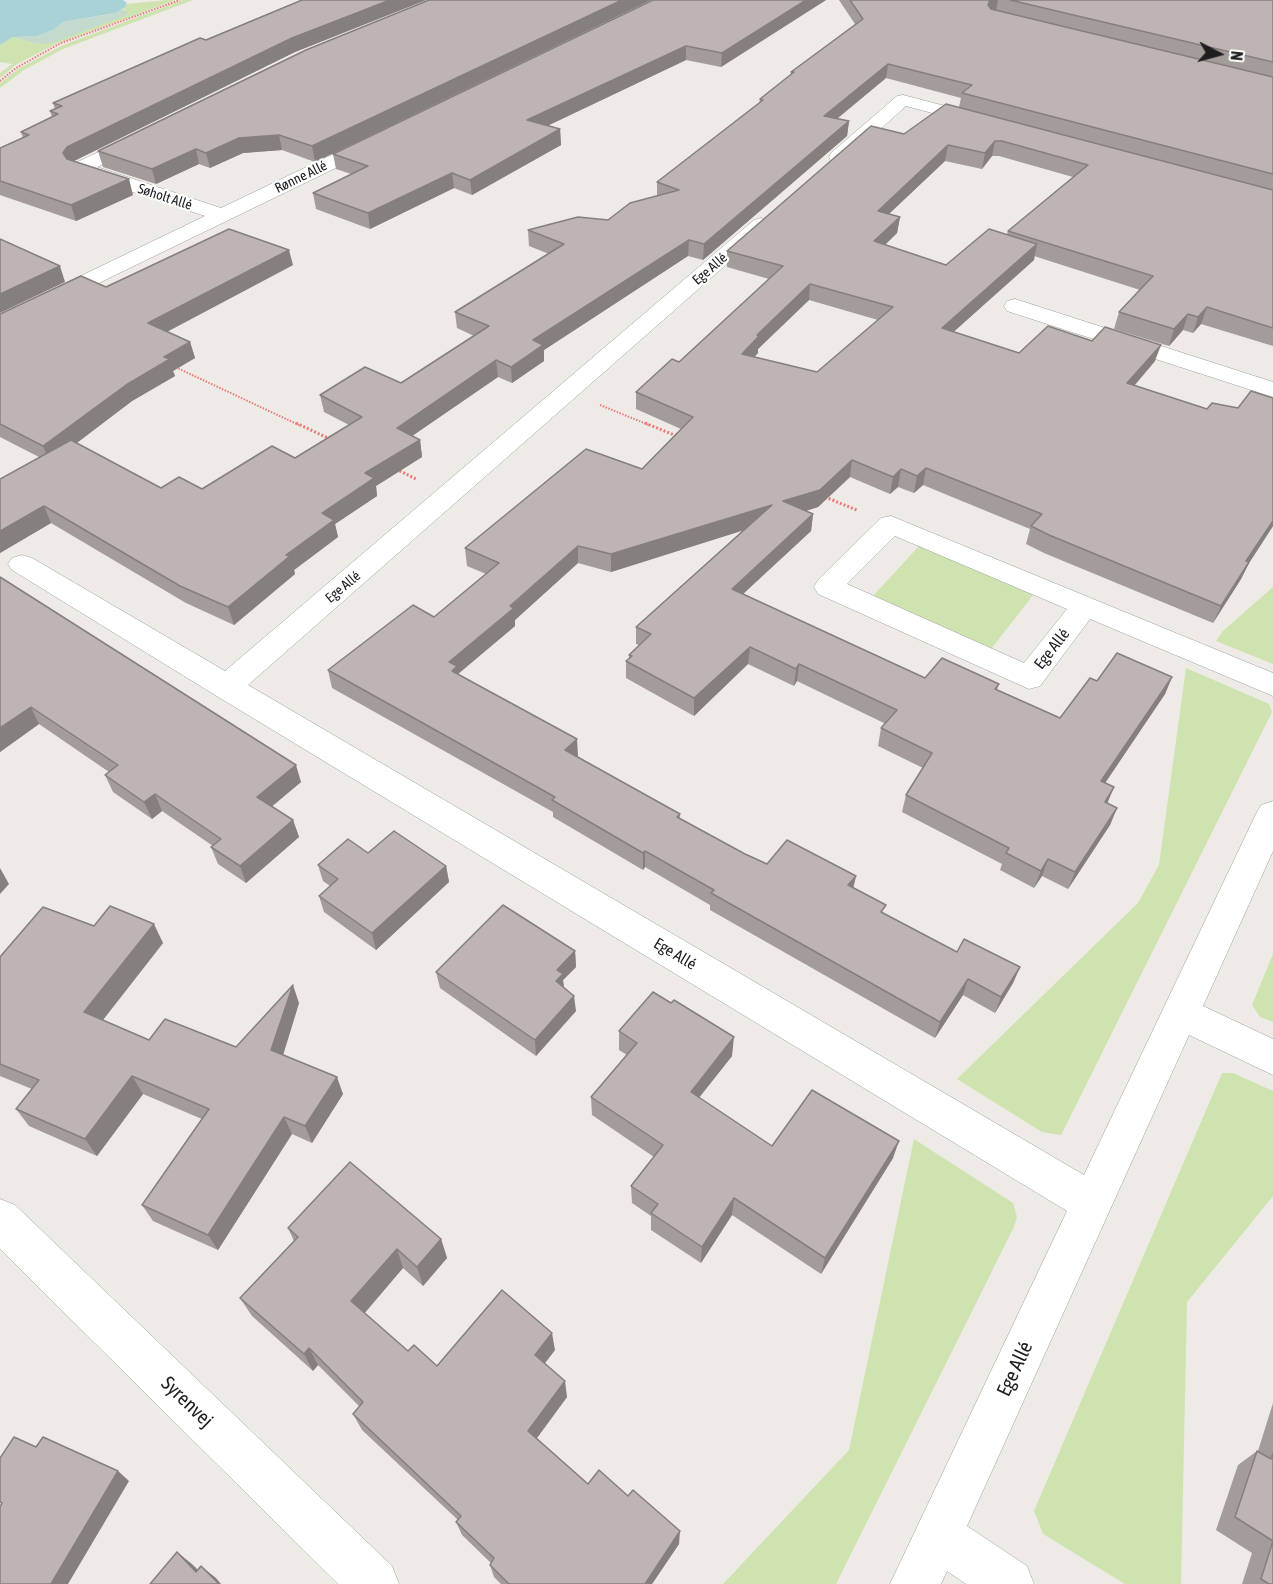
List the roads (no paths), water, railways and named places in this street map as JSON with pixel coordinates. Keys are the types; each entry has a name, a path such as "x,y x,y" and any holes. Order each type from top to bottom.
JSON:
{"street":[{"path":"822,171 903,100 1007,128"},
{"name":"Søholt Allé","path":"154,132 80,168 221,215"},
{"name":"Rønne Allé","path":"0,324 391,133"},
{"name":"Ege Allé","path":"226,687 451,495 777,210"},
{"path":"1015,306 1273,390"},
{"name":"Ege Allé","path":"891,524 1085,606 1029,678 828,587 891,524"},
{"name":"Ege Allé","path":"22,564 1092,1203"},
{"path":"1085,606 1273,685"},
{"name":"Ege Allé","path":"915,1584 1273,814"},
{"path":"1181,1013 1273,1058"},
{"name":"Syrenvej","path":"0,1220 374,1584"},
{"path":"938,1535 1009,1584"}],"water":[{"path":"0,0 123,0 127,3 115,13 63,22 53,30 37,36 13,37 0,45"}]}
